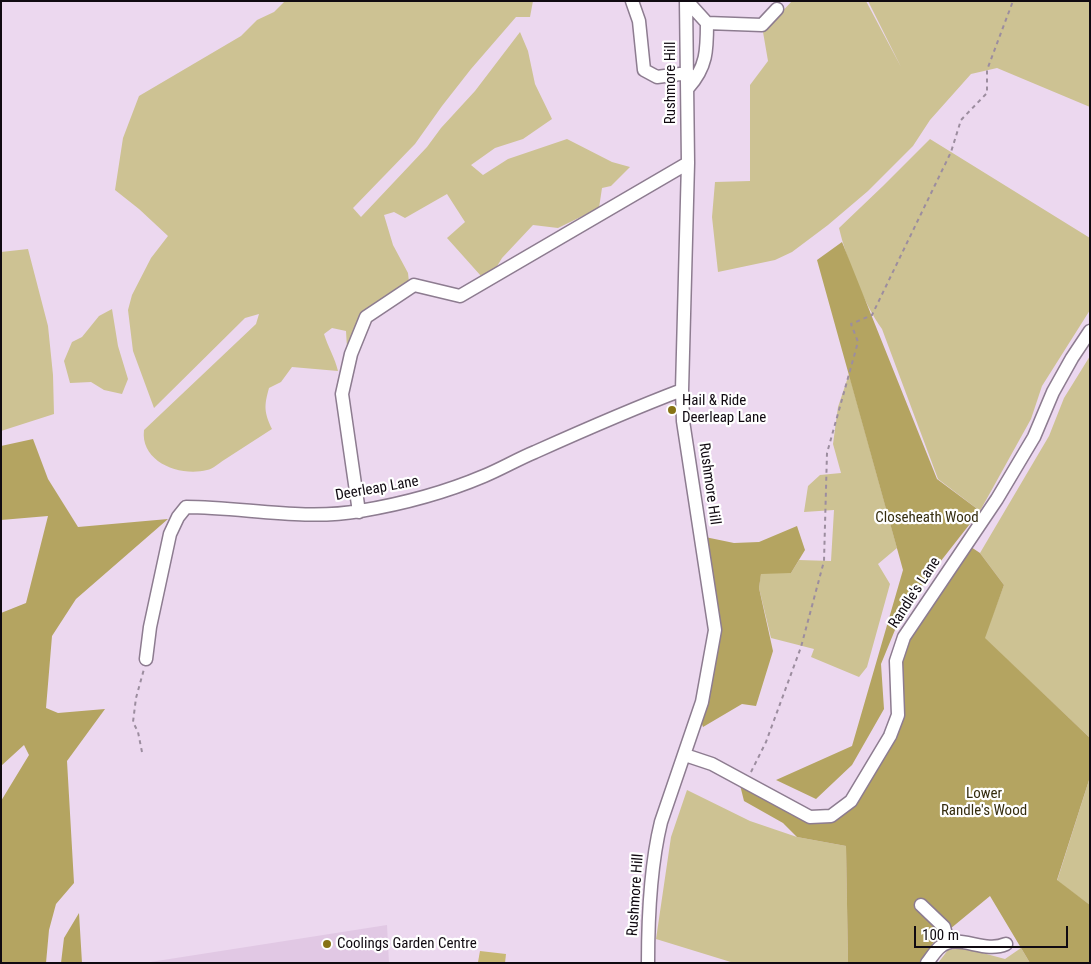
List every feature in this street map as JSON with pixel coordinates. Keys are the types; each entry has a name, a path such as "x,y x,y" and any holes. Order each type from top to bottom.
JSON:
{"street":[{"path":"632,1 639,21 644,70 657,77 688,73"},
{"path":"687,1 708,23 762,25 777,9"},
{"name":"Rushmore Hill","path":"648,963 648,931 656,842 702,702 715,630 683,421 682,390 688,163 687,1"},
{"path":"688,88 701,71 706,50 708,23"},
{"path":"359,512 342,394 351,354 366,317 414,285 460,296 688,163"},
{"name":"Randle's Lane","path":"685,755 712,764 810,817 830,816 851,801 890,736 898,715 896,661 904,637 997,499 1034,437 1058,384 1090,331"},
{"name":"Deerleap Lane","path":"146,659 150,628 170,534 178,517 186,507 211,507 277,513 328,514 359,512 431,496 482,477 630,410 682,390"},
{"path":"921,905 944,927 948,942"},
{"path":"927,963 938,948 948,942 968,943 989,948 1006,944"}],"path":[{"path":"746,782 766,742 801,647 824,561 827,453 858,342 851,324 872,314 951,152 961,120 987,93 987,70 1013,1"},
{"path":"142,752 138,732 133,722 136,698 146,659"}],"shaded area":[{"path":"285,1 533,1 530,17 516,17 471,69 415,144 353,208 361,217 427,147 441,128 475,91 520,32 528,51 535,84 552,119 523,139 495,148 471,165 483,175 508,159 567,139 612,162 630,167 611,186 602,188 599,208 558,228 533,225 502,258 496,268 481,276 447,238 465,222 447,194 405,218 394,212 384,215 393,245 408,273 409,282 387,296 347,348 346,331 332,328 324,334 338,371 292,367 281,382 269,388 266,409 267,418 272,429 214,467 196,472 174,469 155,459 148,451 144,441 144,430 256,324 259,314 245,318 154,408 133,351 128,310 132,295 151,258 168,236 115,190 123,138 139,96 241,36 257,20 274,12"},
{"path":"792,1 866,1 901,67 868,1 1090,1 1090,107 997,68 971,74 930,120 913,146 868,191 828,225 792,252 775,260 718,272 712,217 715,182 750,181 750,85 768,61 763,32"},
{"path":"930,139 1090,238 1090,310 1042,386 1031,419 980,511 938,479 882,329 856,280 839,228"},
{"path":"28,249 48,326 53,375 54,414 1,431 1,252"},
{"path":"112,309 118,346 128,379 122,394 104,390 91,382 70,383 64,361 72,342 82,337 99,316"},
{"path":"1090,356 1090,738 984,638 1004,585 980,553 1049,436 1064,398"},
{"path":"849,374 897,548 878,564 890,584 867,667 859,677 811,657 814,649 771,638 759,588 761,573 791,573 799,560 831,561 834,510 804,512 808,486 820,475 841,473 833,444 838,407"},
{"path":"1090,777 1090,905 1057,881"},
{"path":"687,790 750,821 797,837 846,846 848,963 734,963 656,939 671,837"},
{"name":"Coolings Garden Centre","path":"387,925 389,963 144,963"},
{"path":"964,948 1005,959 1021,948 1030,963 938,963 948,950"},
{"path":"480,951 506,954 505,963 478,962"}],"green space":[{"name":"Closeheath Wood","path":"842,242 937,479 980,511 926,580 897,625 881,664 884,709 852,765 816,799 776,780 852,746 903,570 817,260"},
{"path":"33,439 48,479 78,527 168,519 76,599 52,636 46,708 58,713 105,709 67,761 74,883 56,904 49,930 46,963 1,963 1,801 29,755 24,745 1,766 1,613 26,603 48,516 1,520 1,446"},
{"path":"797,526 805,550 791,573 761,574 759,588 773,651 756,706 742,704 703,727 700,719 718,627 705,537 734,543 759,542"},
{"name":"Lower Randle's Wood","path":"971,547 980,553 1004,585 985,638 1090,738 1090,777 1057,880 1090,905 1090,963 1030,963 990,896 933,943 924,963 848,963 846,846 797,837 783,823 744,801 740,785 832,821 894,740 901,661 912,635"},
{"path":"79,913 82,963 61,963 64,938"}],"place":[{"name":"Hail & Ride Deerleap Lane","path":"672,410"},
{"name":"Coolings Garden Centre","path":"327,944"}]}
